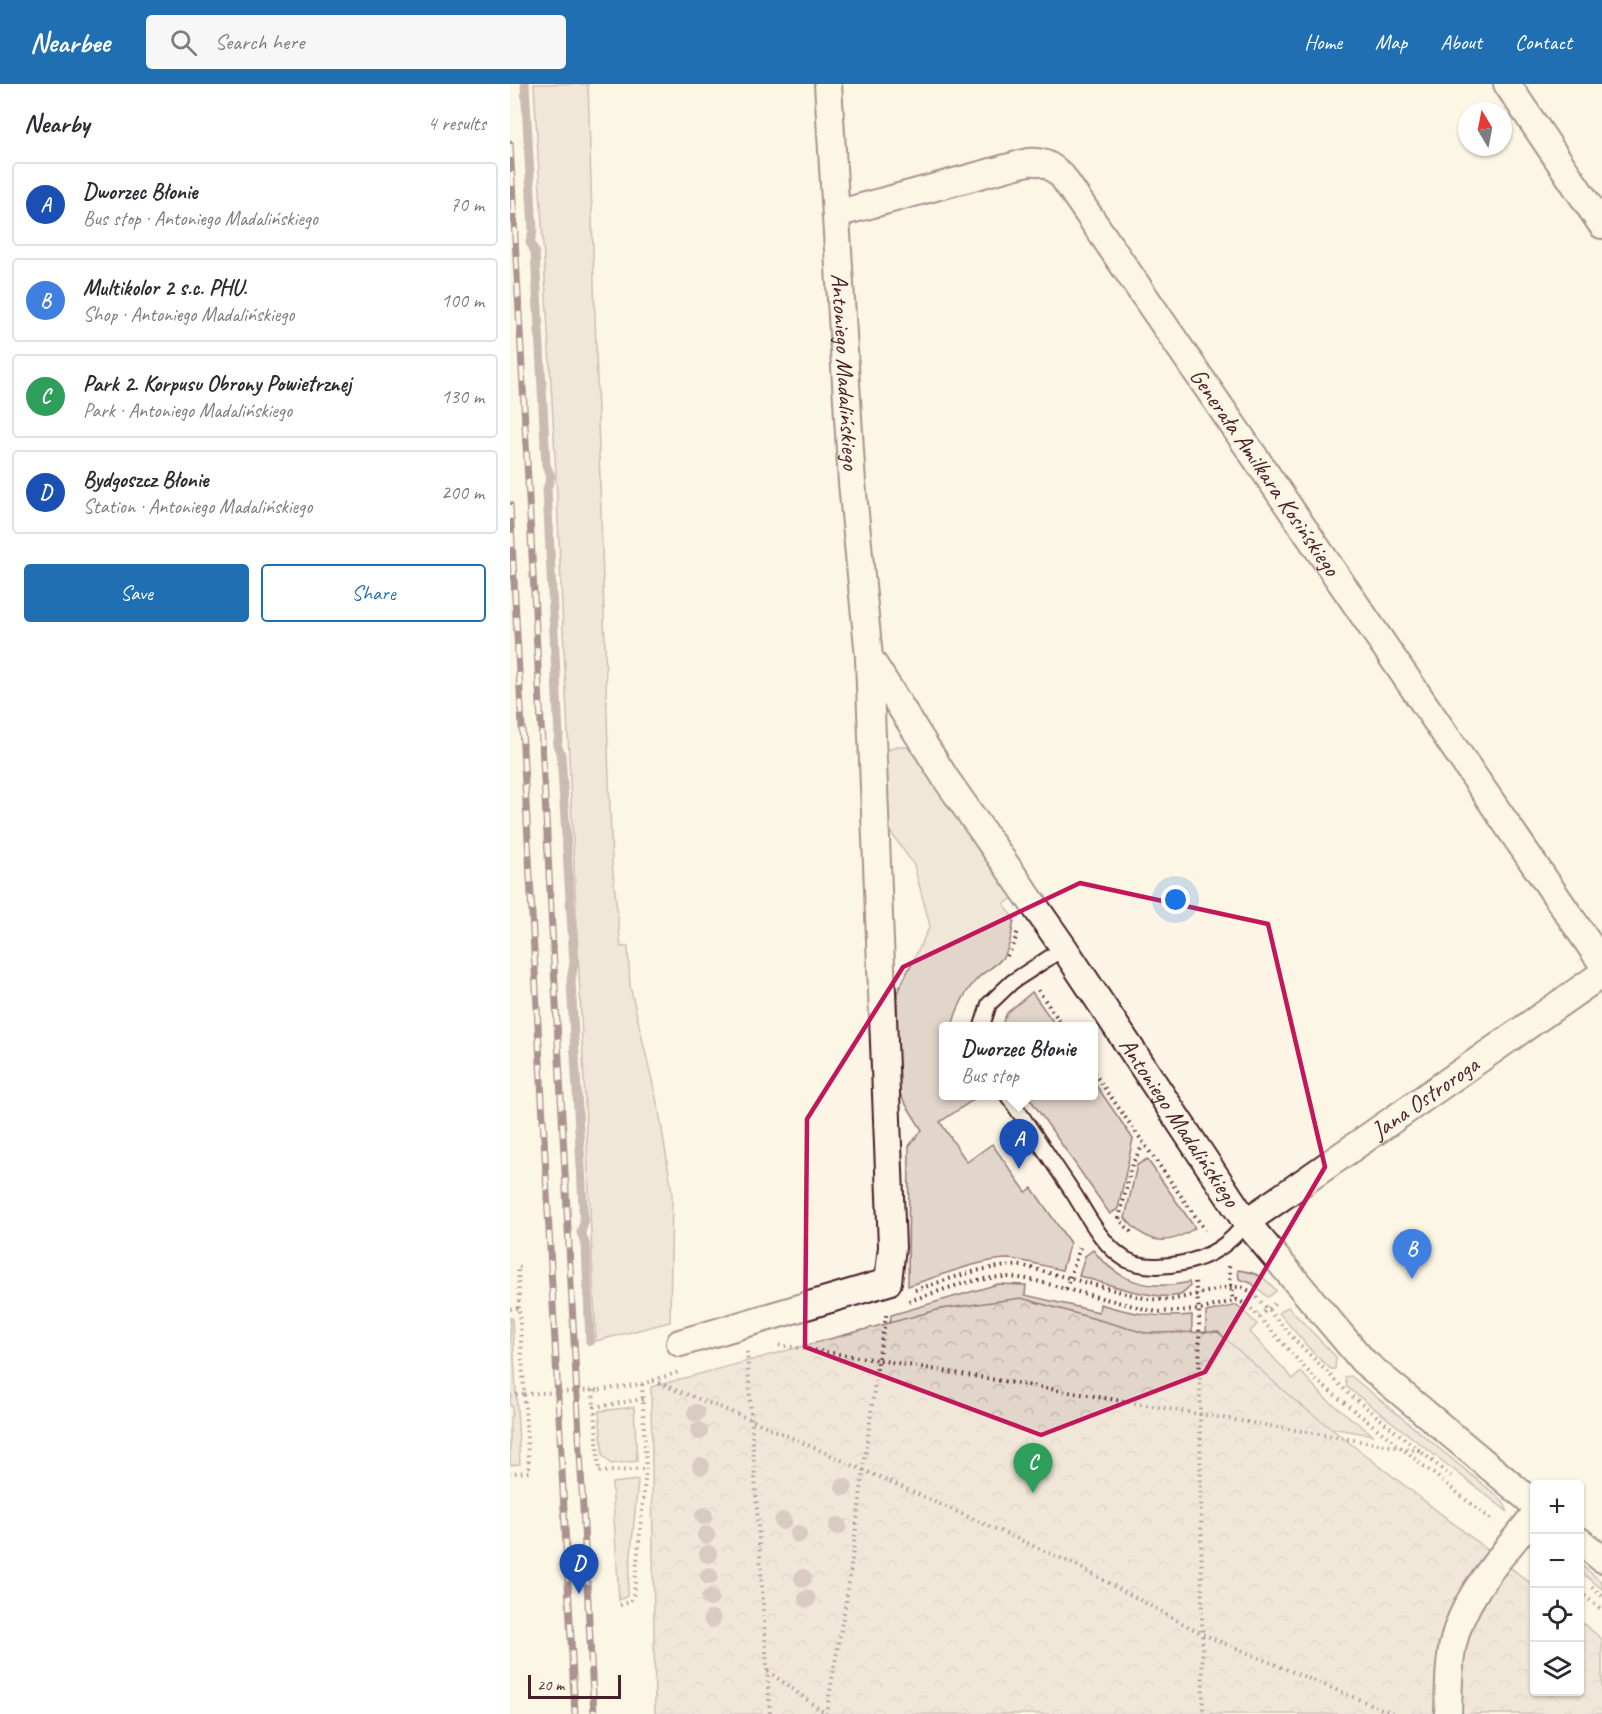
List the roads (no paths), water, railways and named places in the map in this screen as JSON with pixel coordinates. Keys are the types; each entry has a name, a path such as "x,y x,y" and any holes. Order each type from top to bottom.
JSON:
{"street":[{"name":"Antoniego Madalińskiego","path":"680,1343 889,1290 892,1247 868,657 852,483 828,84"},
{"path":"1507,84 1602,225"},
{"name":"Generała Amilkara Kosińskiego","path":"836,214 1028,162 1041,161 1054,167 1602,963"},
{"name":"Antoniego Madalińskiego","path":"868,657 946,779 1064,948 1246,1222 1363,1361 1530,1501"},
{"name":"Jana Ostroroga","path":"1246,1222 1602,974"},
{"path":"1448,1714 1450,1662 1458,1626 1475,1590 1530,1521"},
{"path":"1584,1544 1602,1559"}],"lane":[{"path":"983,1022 989,1004 1012,982 1064,948"},
{"path":"1011,1100 1101,1234 1115,1251 1126,1259 1138,1264 1171,1266 1191,1261 1220,1250 1246,1222"}],"waterway":[{"path":"525,84 533,231 530,242 535,252 546,465 551,476 547,489 559,736 557,745 561,754 574,963 571,980 584,1223 581,1232 586,1246 590,1341"}],"railway":[{"path":"510,144 594,1714"},
{"path":"510,505 575,1714"}],"place":[{"name":"Dworzec Błonie","path":"1019,1169"},
{"name":"Multikolor 2 s.c. PHU.","path":"1412,1279"},
{"name":"Park 2. Korpusu Obrony Powietrznej","path":"1033,1493"},
{"name":"Bydgoszcz Błonie","path":"579,1594"}]}
